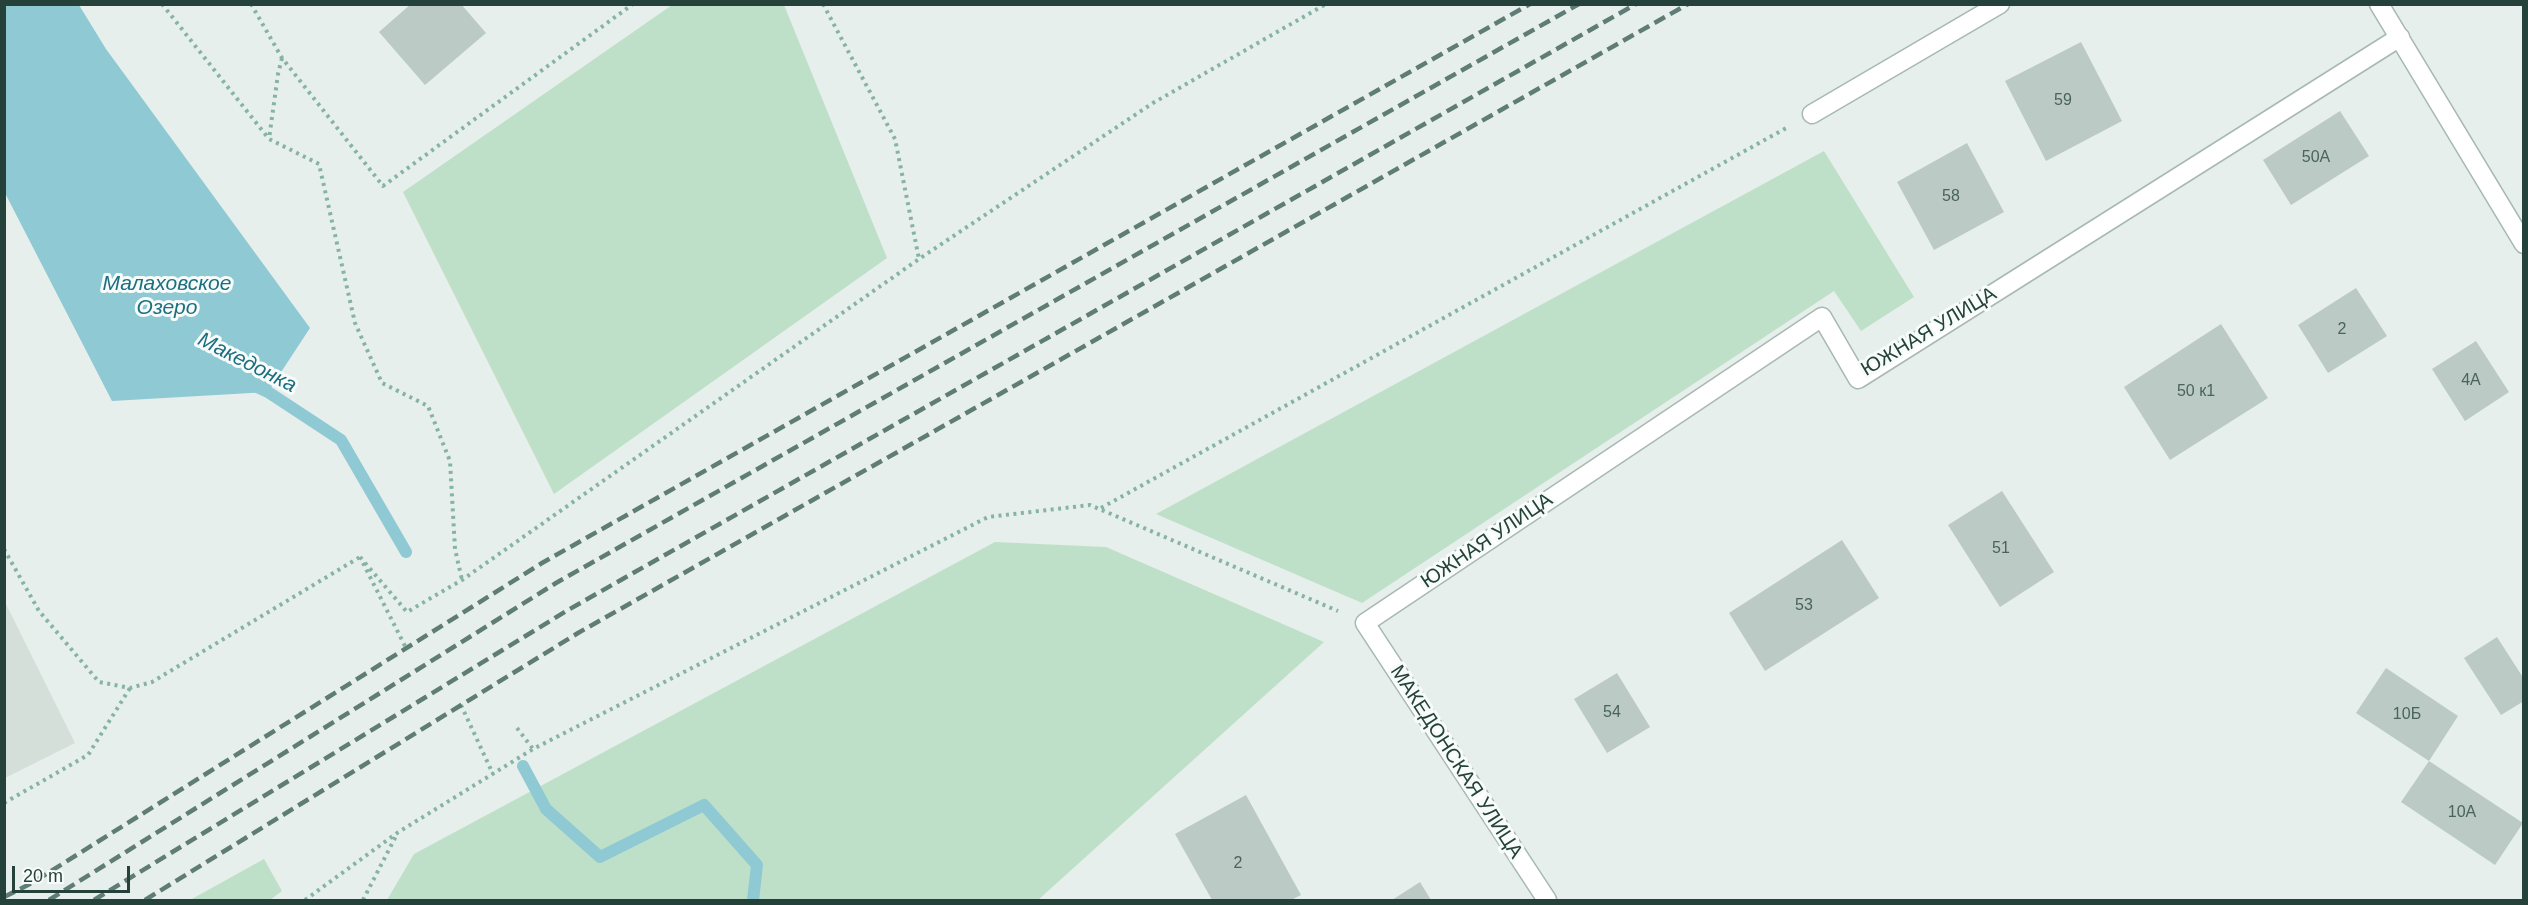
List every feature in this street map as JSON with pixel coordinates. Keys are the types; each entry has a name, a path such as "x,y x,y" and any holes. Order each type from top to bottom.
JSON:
{"street":[{"path":"1812,114 2000,4"},
{"path":"2379,4 2523,244"},
{"name":"ЮЖНАЯ УЛИЦА","path":"1365,623 1822,317 1858,379 2400,37"},
{"name":"МАКЕДОНСКАЯ УЛИЦА","path":"1365,623 1547,900"}],"path":[{"path":"162,4 269,139 319,164 355,323 382,383 428,406 450,461 455,549 462,580"},
{"path":"251,4 282,58 383,186 633,4"},
{"path":"823,4 895,140 919,259"},
{"path":"360,557 407,612 462,580 919,259 1153,104 1326,4"},
{"path":"269,139 282,58"},
{"path":"1101,508 1812,114"},
{"path":"305,900 397,834 533,749 988,517 1090,505 1101,508 1365,623"},
{"path":"4,549 39,611 99,682 130,688 152,682 360,557"},
{"path":"360,557 406,648"},
{"path":"4,803 88,755 130,688"},
{"path":"461,705 493,774"},
{"path":"517,728 533,749"},
{"path":"363,900 397,834"}],"shaded area":[{"path":"4,600 75,743 5,778 4,778"}],"green space":[{"path":"672,5 784,5 887,258 554,494 403,192"},
{"path":"1824,151 1914,297 1861,331 1834,291 1362,603 1156,514"},
{"path":"995,542 1106,547 1324,642 1038,900 387,900 414,854"},
{"path":"264,859 282,891 270,900 190,900"}],"water":[{"name":"Малаховское Озеро","path":"5,4 79,5 106,49 310,328 268,392 112,401 5,193"}],"building":[{"path":"411,4 461,4 486,33 425,85 379,32"},
{"path":"2081,42 2122,121 2046,161 2005,81"},
{"path":"2340,111 2369,156 2291,205 2263,160"},
{"path":"1967,143 2004,212 1934,250 1897,182"},
{"path":"2356,288 2387,336 2328,373 2298,325"},
{"path":"2221,324 2268,398 2170,460 2124,387"},
{"path":"2476,341 2509,392 2465,421 2432,369"},
{"path":"2002,491 2054,572 2000,607 1948,525"},
{"path":"1842,540 1879,598 1765,671 1729,613"},
{"path":"2497,637 2524,679 2524,701 2501,715 2464,658"},
{"path":"2386,668 2458,716 2429,761 2356,713"},
{"path":"1617,673 1650,727 1607,753 1574,699"},
{"path":"2429,761 2523,823 2495,865 2401,802"},
{"path":"1246,795 1301,895 1291,900 1212,900 1175,834"},
{"path":"1420,882 1431,900 1392,900"}],"waterway":[{"name":"Македонка","path":"253,385 268,392 341,440 406,552"},
{"name":"Македонка","path":"523,766 546,809 600,857 704,805 757,865 753,900"}],"railway":[{"path":"4,897 32,883 542,563 1530,4"},
{"path":"49,900 556,583 1579,4"},
{"path":"94,900 568,610 1636,4"},
{"path":"145,900 578,633 1688,4"}]}
